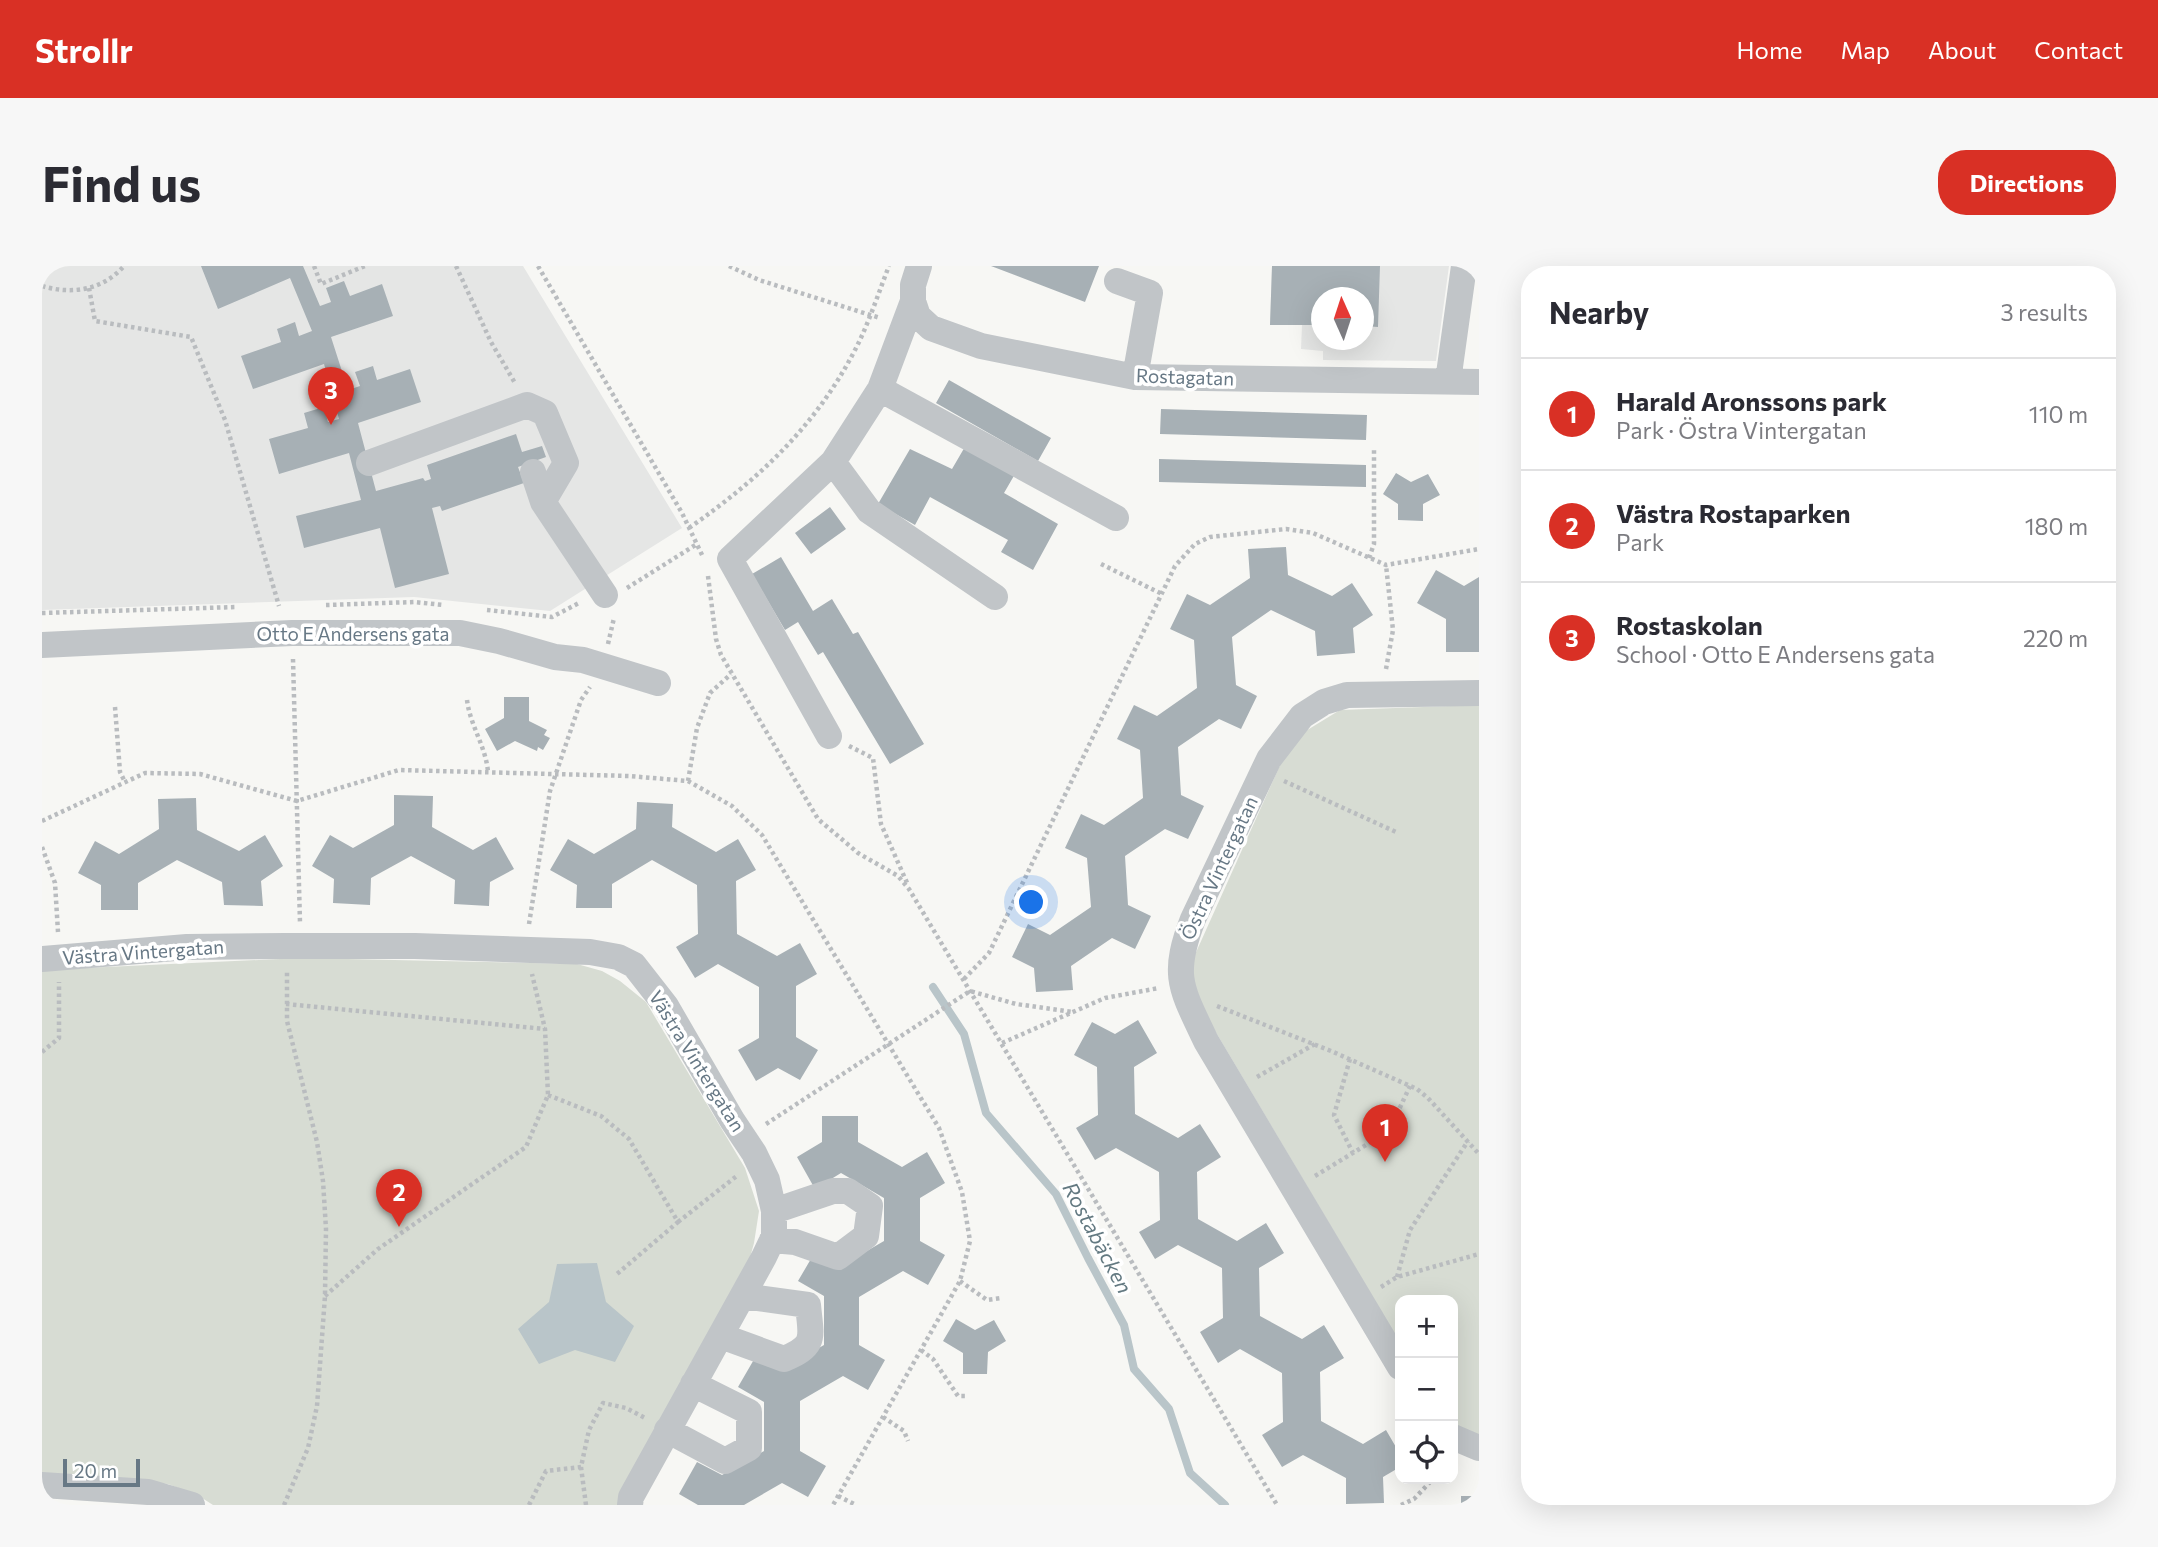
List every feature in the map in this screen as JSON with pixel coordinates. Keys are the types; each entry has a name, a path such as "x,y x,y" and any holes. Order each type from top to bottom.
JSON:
{"street":[{"path":"829,736 730,559 833,462 880,389 909,313 919,266"},
{"path":"1448,381 1465,266"},
{"path":"1117,281 1150,293 1135,377"},
{"name":"Rostagatan","path":"909,313 918,316 931,328 981,346 1135,377 1479,382"},
{"path":"880,389 1116,518"},
{"path":"369,463 527,405 544,413 566,463 543,502"},
{"path":"833,462 869,511 995,597"},
{"path":"533,472 543,502 605,595"},
{"name":"Otto E Andersens gata","path":"42,645 292,633 460,633 602,666 658,683"},
{"name":"Östra Vintergatan","path":"1395,1358 1206,1041 1184,992 1180,965 1183,943 1269,759 1302,716 1324,702 1347,695 1479,693"},
{"name":"Västra Vintergatan","path":"51,958 187,947 293,946 590,952 618,957 635,965 666,1006 751,1149 767,1180 774,1210 772,1240 631,1497 630,1505"},
{"path":"772,1240 795,1242 838,1257 866,1236 870,1206 848,1191 832,1191 774,1210"},
{"path":"721,1336 784,1359 804,1351 811,1337 808,1306 743,1296"},
{"path":"667,1430 725,1461 749,1448 748,1412 693,1384"},
{"path":"1458,1439 1479,1448"},
{"path":"42,1485 148,1492 192,1505"}],"path":[{"path":"42,286 72,291 89,288 104,282 124,266"},
{"path":"314,266 321,284 365,266"},
{"path":"456,266 491,342 527,405"},
{"path":"538,266 689,528 705,561"},
{"path":"729,266 759,280 870,315 909,313"},
{"path":"689,528 726,502 779,457 799,436 855,351 889,266"},
{"path":"89,288 95,321 191,337 225,420 279,606"},
{"path":"1369,558 1374,544 1374,450"},
{"path":"964,979 989,953 1175,566 1195,544 1210,537 1286,529 1313,533 1387,565 1479,549"},
{"path":"325,1296 378,1249 526,1147 548,1095 545,1029 525,949 550,791 581,700 602,666 614,616 605,595 621,592 697,544"},
{"path":"1101,564 1162,594"},
{"path":"1383,693 1392,630 1387,565"},
{"path":"707,569 716,639 721,655 818,820 858,853 898,876 909,888"},
{"path":"284,1505 313,1431 317,1406 325,1296 326,1229 317,1142 295,1058 286,1004 293,946 292,633"},
{"path":"688,781 697,728 710,692 731,674"},
{"path":"467,700 468,714 487,761 488,772"},
{"path":"115,707 120,772 125,782"},
{"path":"829,736 873,758 881,824 909,888 1277,1505"},
{"path":"1264,772 1396,832"},
{"path":"42,847 55,883 51,958 59,1038 42,1052"},
{"path":"617,1274 678,1222 751,1149 925,1019 961,996 970,991 1016,1004 1073,1012"},
{"path":"1002,1043 1105,998 1184,992 1315,1044 1410,1086 1428,1098 1479,1154"},
{"path":"286,1004 545,1029"},
{"path":"1235,1089 1315,1044"},
{"path":"1350,1059 1334,1115 1353,1153"},
{"path":"1294,1188 1389,1131 1410,1086"},
{"path":"548,1095 601,1115 629,1139 678,1222"},
{"path":"1397,1277 1410,1230 1468,1141"},
{"path":"1360,1299 1397,1277 1479,1254"},
{"path":"960,1281 987,1300 1002,1298"},
{"path":"921,1350 933,1359 958,1396 968,1396"},
{"path":"586,1505 580,1467 589,1430 604,1403 626,1408 667,1430"},
{"path":"883,1417 904,1431 908,1441"},
{"path":"529,1505 547,1471 580,1467"},
{"path":"1401,1505 1414,1499 1428,1484"},
{"path":"838,1496 856,1505"}],"shaded area":[{"path":"42,266 523,266 682,528 550,611 414,597 42,610"},
{"path":"1272,266 1449,266 1436,361 1323,360 1323,351 1312,350 1374,350 1374,287 1311,287 1311,350 1301,349 1302,325 1270,325"},
{"path":"1479,705 1479,1437 1458,1427 1458,1295 1395,1295 1395,1335 1192,992 1193,959 1281,763 1304,732 1340,710"},
{"path":"301,958 577,964 602,971 620,981 646,1002 745,1168 759,1211 746,1272 618,1505 213,1505 199,1496 168,1484 42,1474 42,970"},
{"path":"597,1263 606,1302 634,1326 615,1362 575,1350 539,1364 518,1329 549,1302 557,1264"}],"building":[{"path":"201,266 303,266 320,306 331,302 326,288 344,281 350,296 382,284 393,316 331,337 348,390 360,386 355,372 373,366 377,380 410,369 421,402 358,423 376,491 423,478 425,481 431,479 427,465 516,434 522,452 542,446 546,457 518,467 524,483 442,511 440,506 432,508 449,574 395,588 380,528 304,548 296,516 361,500 349,453 279,474 269,439 308,428 304,413 324,407 328,422 339,419 324,364 253,389 241,356 281,342 277,329 295,322 299,336 312,331 290,278 218,309"},
{"path":"991,266 1099,266 1085,302"},
{"path":"1272,266 1380,266 1378,327 1374,327 1374,287 1311,287 1311,325 1270,325"},
{"path":"949,380 1051,438 1038,461 936,403"},
{"path":"1161,409 1367,415 1366,440 1160,434"},
{"path":"966,445 1015,474 1004,493 1058,524 1033,570 1001,552 1008,540 930,497 915,525 878,504 910,449 952,469"},
{"path":"1159,459 1366,465 1366,487 1159,482"},
{"path":"1396,473 1411,482 1428,474 1440,495 1423,504 1423,521 1398,520 1398,504 1383,494"},
{"path":"830,507 846,529 811,554 795,533"},
{"path":"1286,547 1288,575 1332,596 1352,583 1373,615 1353,628 1355,653 1317,656 1315,631 1271,610 1232,637 1236,685 1257,696 1241,729 1219,719 1178,747 1181,795 1204,806 1188,839 1165,829 1125,856 1128,905 1151,916 1135,949 1112,938 1071,966 1073,990 1036,992 1034,968 1012,957 1028,924 1050,935 1091,907 1087,858 1065,848 1081,814 1104,825 1143,798 1140,750 1117,739 1134,705 1157,716 1197,688 1194,640 1170,629 1187,594 1210,605 1250,578 1248,549"},
{"path":"781,557 813,611 832,599 853,634 858,632 924,744 890,764 823,652 818,655 798,622 785,630 752,574"},
{"path":"1436,570 1464,586 1479,577 1479,652 1446,652 1446,619 1417,603"},
{"path":"504,697 529,697 529,721 547,730 544,735 550,738 543,750 538,747 537,751 515,741 497,751 485,729 504,718"},
{"path":"394,795 433,796 432,827 473,850 496,837 514,869 490,882 489,906 454,904 455,880 411,856 371,878 370,905 333,903 334,879 312,866 330,835 353,848 394,825"},
{"path":"196,798 197,830 239,851 265,835 283,866 261,881 263,906 224,905 222,882 177,860 138,883 138,910 101,910 101,885 78,873 95,841 119,854 159,829 158,799"},
{"path":"637,802 673,804 672,827 716,852 738,839 756,870 736,881 737,934 777,956 800,943 817,974 796,986 796,1037 818,1050 800,1080 778,1068 756,1081 738,1050 759,1038 759,987 718,964 695,978 676,947 698,934 697,885 652,860 612,884 612,908 576,908 577,885 550,870 568,839 594,854 636,829"},
{"path":"1138,1020 1157,1053 1134,1067 1135,1114 1178,1138 1200,1124 1221,1157 1197,1172 1198,1219 1237,1241 1266,1223 1284,1253 1259,1268 1260,1316 1302,1339 1324,1325 1344,1358 1320,1372 1321,1421 1363,1444 1386,1430 1395,1445 1395,1470 1383,1477 1384,1503 1346,1504 1346,1478 1303,1455 1282,1467 1262,1435 1283,1422 1282,1373 1240,1349 1218,1363 1200,1332 1223,1318 1222,1268 1178,1245 1155,1259 1139,1232 1160,1220 1159,1172 1116,1148 1095,1160 1076,1128 1098,1115 1097,1067 1074,1055 1092,1022 1115,1034"},
{"path":"822,1116 858,1116 858,1142 902,1167 927,1152 945,1183 920,1198 920,1241 945,1255 928,1285 903,1271 859,1297 859,1345 885,1360 868,1390 843,1376 800,1401 800,1451 826,1466 808,1497 782,1483 744,1505 698,1505 679,1494 697,1462 722,1475 764,1451 764,1402 738,1387 756,1356 781,1370 824,1345 824,1296 798,1281 815,1252 841,1266 884,1241 884,1198 841,1173 815,1189 797,1157 822,1142"},
{"path":"956,1319 975,1330 994,1320 1006,1341 988,1352 987,1374 963,1374 963,1353 943,1341"},
{"path":"1461,1496 1479,1496 1479,1505 1461,1505"}],"waterway":[{"name":"Rostabäcken","path":"933,987 964,1034 986,1113 1056,1194 1124,1325 1134,1369 1169,1409 1190,1473 1225,1505"}],"place":[{"name":"Rostaskolan","path":"331,425"},
{"name":"Harald Aronssons park","path":"1385,1162"},
{"name":"Västra Rostaparken","path":"399,1227"}]}
